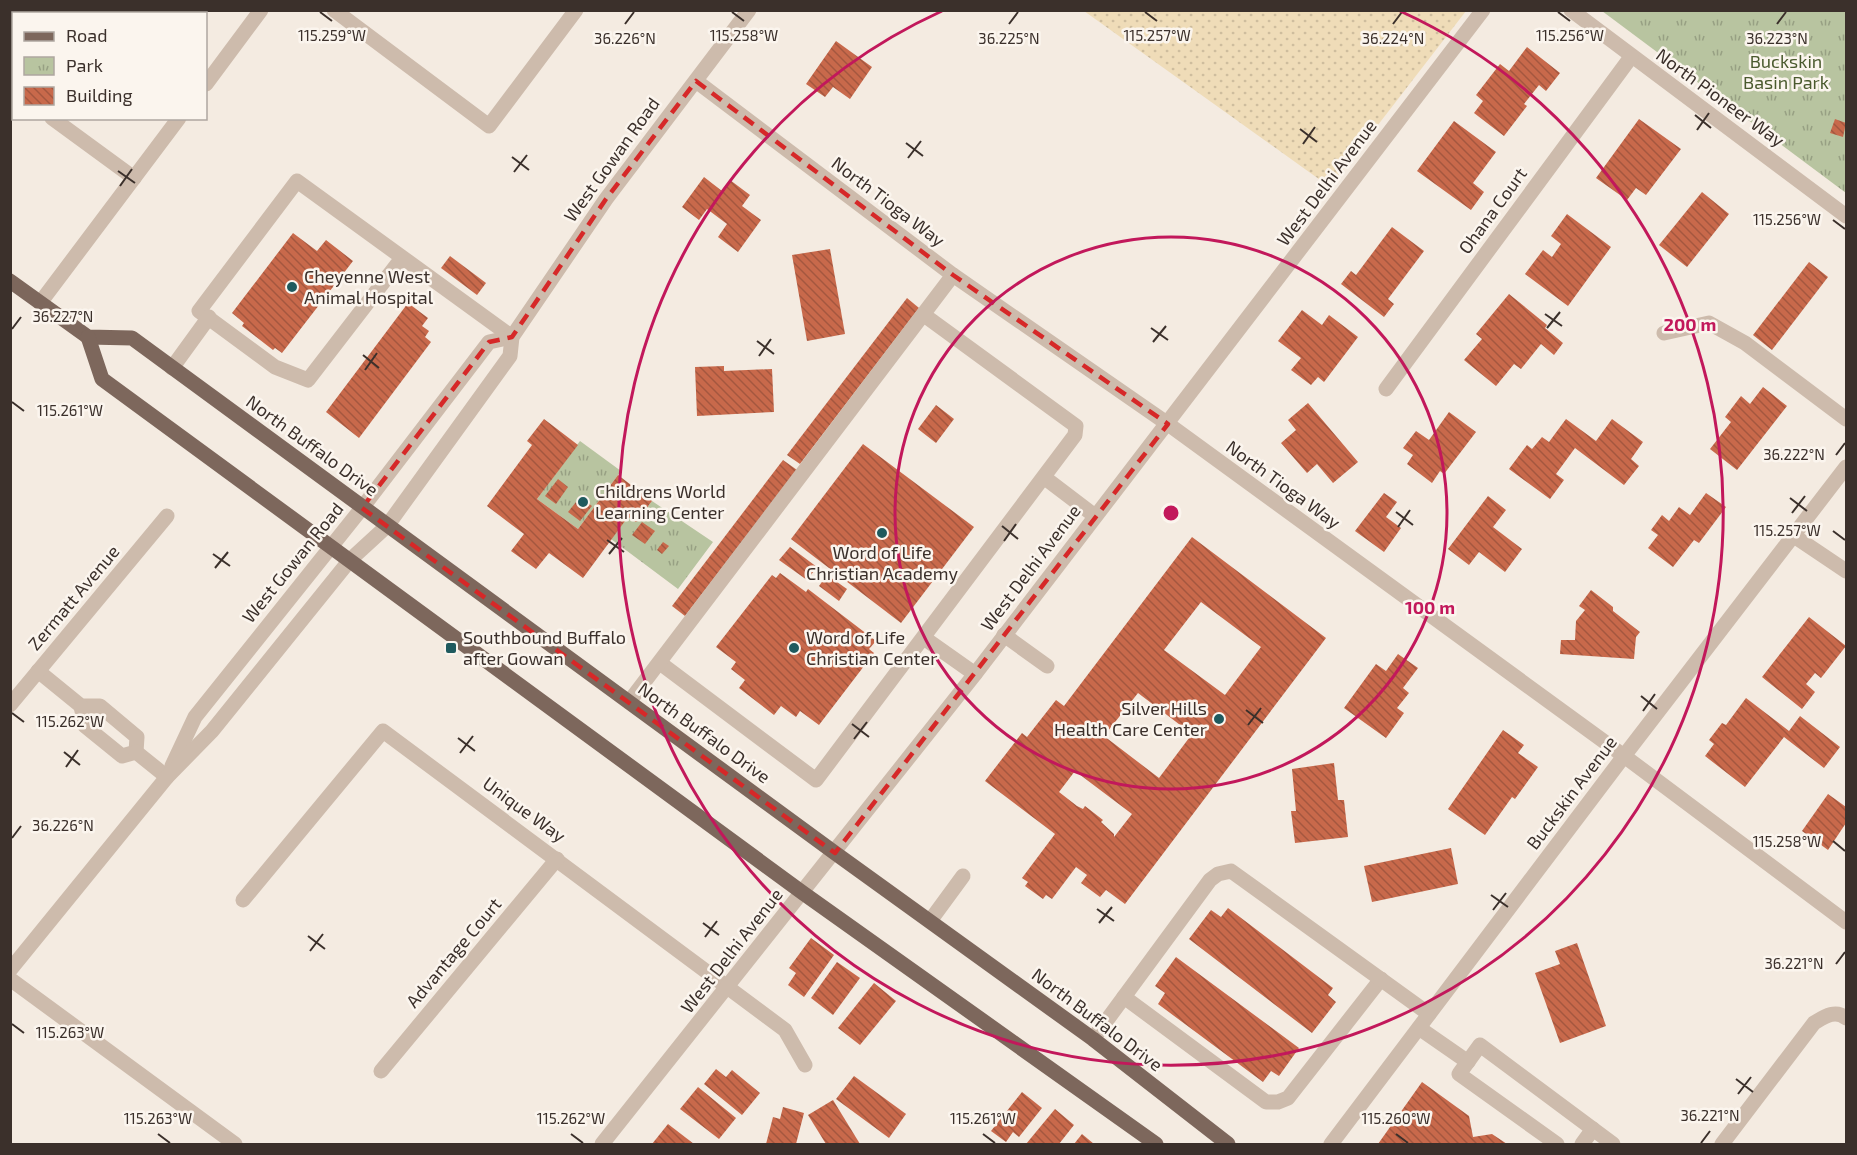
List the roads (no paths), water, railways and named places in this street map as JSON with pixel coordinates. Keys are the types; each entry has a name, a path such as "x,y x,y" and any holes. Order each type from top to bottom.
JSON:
{"main road":[{"path":"10,281 88,337 102,379 803,893 1156,1144"},
{"name":"North Buffalo Drive","path":"88,337 132,338 1092,1039 1228,1144"}],"street":[{"path":"207,83 261,10"},
{"path":"333,10 489,126 576,10"},
{"name":"West Gowan Road","path":"10,970 167,777 212,731 350,560 387,526 510,356 512,337 606,199 749,10"},
{"name":"West Delhi Avenue","path":"602,1144 975,674 1483,10"},
{"name":"North Pioneer Way","path":"1571,10 1846,216"},
{"name":"Ohana Court","path":"1386,389 1631,57"},
{"name":"North Tioga Way","path":"696,81 953,275 1168,424 1624,756 1846,922"},
{"path":"55,120 134,178"},
{"path":"40,303 178,120"},
{"path":"402,258 308,380 269,363 199,310 297,181 512,337"},
{"path":"628,702 660,663 953,275"},
{"path":"660,663 816,780 924,638 1045,478 1075,435 1076,426 924,315"},
{"path":"172,368 208,317"},
{"path":"1664,333 1709,323 1745,343 1846,419"},
{"name":"West Gowan Road","path":"167,777 195,717 332,546 489,342 512,337"},
{"name":"Buckskin Avenue","path":"1331,1144 1846,467"},
{"path":"1045,478 1095,516"},
{"name":"Zermatt Avenue","path":"10,705 167,516"},
{"path":"1794,536 1846,571"},
{"path":"1004,635 1047,666"},
{"path":"924,638 975,674"},
{"path":"38,671 81,706 100,706 137,737 136,752"},
{"path":"81,706 85,726 122,756 136,752"},
{"path":"92,731 107,712"},
{"name":"Unique Way","path":"243,900 383,731 785,1030 805,1065"},
{"path":"136,752 167,777"},
{"name":"Advantage Court","path":"381,1071 557,859"},
{"path":"1092,1039 1210,880 1218,874 1231,871 1429,1014"},
{"path":"930,921 963,876"},
{"path":"10,979 235,1144"},
{"path":"1124,997 1266,1102 1278,1102 1288,1098 1382,979"},
{"path":"1722,1144 1814,1023 1830,1014 1842,1015 1846,1018"},
{"path":"1419,1028 1468,1062"},
{"path":"1557,1144 1459,1074 1480,1045 1612,1144"},
{"path":"1582,1144 1593,1129"}],"place":[{"name":"Cheyenne West Animal Hospital","path":"292,287"},
{"name":"Childrens World Learning Center","path":"583,502"},
{"name":"Word of Life Christian Academy","path":"882,533"},
{"name":"Southbound Buffalo after Gowan","path":"451,648"},
{"name":"Word of Life Christian Center","path":"794,648"},
{"name":"Silver Hills Health Care Center","path":"1219,719"}],"park label":[{"name":"Buckskin Basin Park","path":"1786,72"}]}
